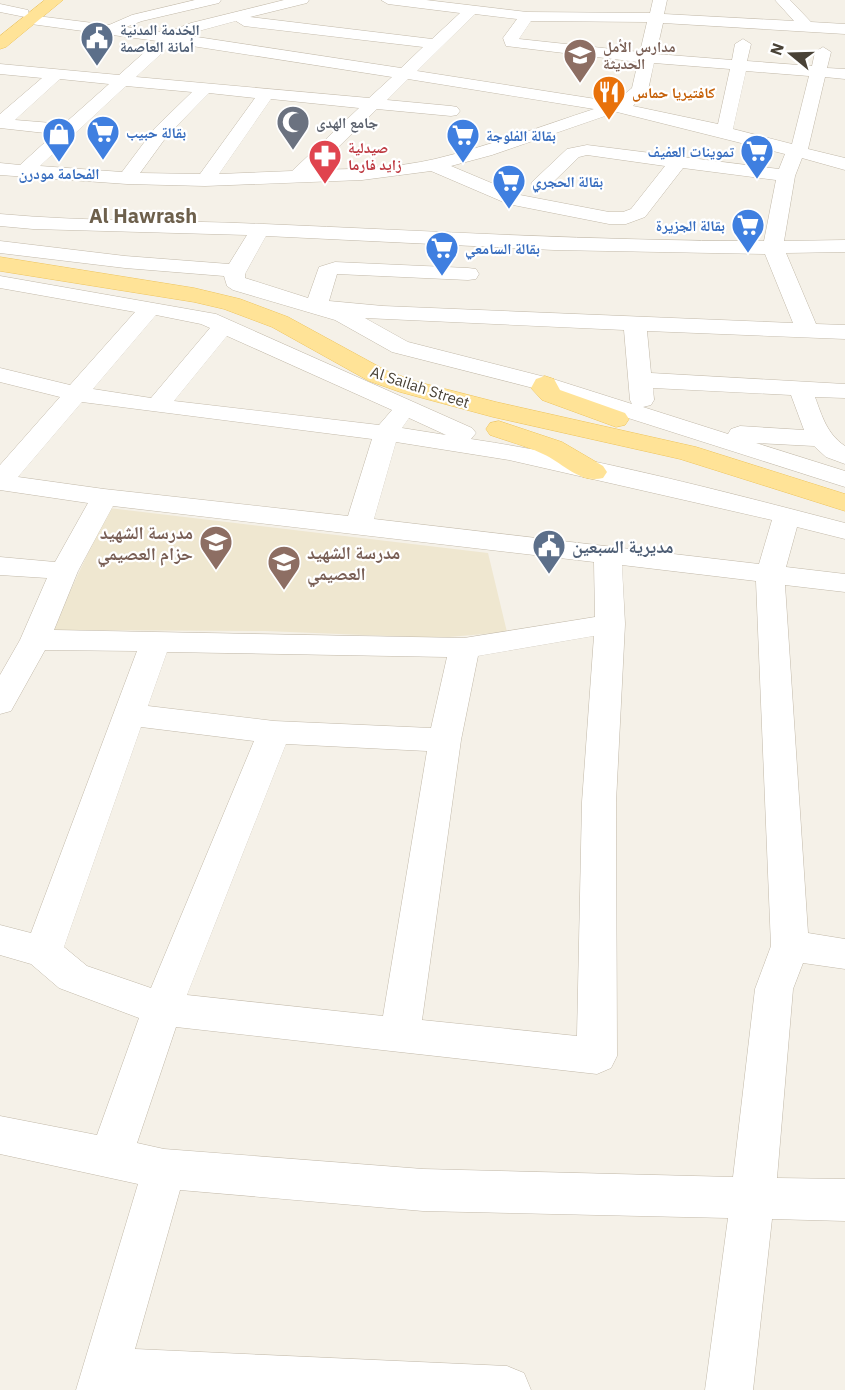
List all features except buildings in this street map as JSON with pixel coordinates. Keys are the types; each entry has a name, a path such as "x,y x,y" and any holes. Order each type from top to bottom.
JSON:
{"main road":[{"path":"0,30 55,0"},
{"path":"0,44 32,12"},
{"name":"Al Sailah Street","path":"0,264 194,295 248,309 294,329 378,376 438,396 649,443 845,503"},
{"path":"111,282 133,276 165,273 236,276"},
{"path":"545,384 546,392 610,416 634,429 649,443"},
{"path":"438,396 458,414 553,448 592,472"}],"street":[{"path":"108,25 215,0"},
{"path":"32,172 178,35 225,19 302,0"},
{"path":"782,0 807,27"},
{"path":"315,56 352,34 392,1 528,16 659,6"},
{"path":"640,1 746,22 837,29 818,71 799,148 786,176 773,248 808,331"},
{"path":"108,25 137,2"},
{"path":"0,169 127,178 205,180 362,174 433,165 486,151 621,106 640,90 659,6"},
{"path":"0,8 315,56 470,84 621,106"},
{"path":"297,177 471,10"},
{"path":"32,12 178,35 265,52 621,106 845,158"},
{"path":"528,16 511,38 512,43 649,58 845,74"},
{"path":"225,19 434,44"},
{"path":"723,128 741,65 746,22"},
{"path":"127,178 161,132 213,88 241,72 265,52"},
{"path":"0,69 451,111 486,151"},
{"path":"56,74 4,120 4,124 68,130"},
{"path":"32,172 68,130 129,80"},
{"path":"451,111 470,84"},
{"path":"205,180 267,93"},
{"path":"799,148 845,164"},
{"path":"541,183 579,150 786,176"},
{"path":"433,165 515,200 609,218 626,218 638,213 678,162"},
{"path":"462,317 474,240 515,200"},
{"path":"0,220 83,226 260,230 474,240 773,248 845,246"},
{"path":"236,276 260,230"},
{"path":"0,247 236,276"},
{"path":"317,307 327,271 335,268 468,274"},
{"path":"236,276 241,285 351,318 379,323 462,317 845,332"},
{"path":"0,282 208,319 404,408 509,452"},
{"path":"0,482 150,308"},
{"path":"379,323 392,344 408,350 545,384 845,480"},
{"path":"635,324 644,416"},
{"path":"158,406 223,327"},
{"path":"0,375 77,394 386,433 509,452 787,515 845,531"},
{"path":"640,380 845,391"},
{"path":"801,390 820,439 828,449 845,456"},
{"path":"359,525 386,433 404,408"},
{"path":"687,430 820,439"},
{"path":"0,482 104,497 845,583"},
{"path":"0,703 35,640 64,571 104,497"},
{"path":"729,1390 753,1197 774,990 790,946 770,574 787,515"},
{"path":"0,940 43,952 73,976 162,1009 597,1056 599,802 610,624 608,556"},
{"path":"0,566 64,571"},
{"path":"35,640 347,644 464,648 610,624"},
{"path":"43,952 156,642"},
{"path":"400,1036 444,740 464,648"},
{"path":"131,715 274,732 444,740"},
{"path":"111,1157 162,1009 274,732"},
{"path":"790,946 845,954"},
{"path":"0,1135 164,1169 423,1190 845,1200"},
{"path":"164,1169 103,1381 507,1390"}],"shaded area":[{"name":"مدرسة الشهيد العصيمي","path":"109,508 488,553 507,632 438,638 265,631 52,630"}],"place":[{"name":"الخدمة المدنية أمانة العاصمة","path":"97,67"},
{"name":"مدارس الأمل الحديثة","path":"580,84"},
{"name":"كافتيريا حماس","path":"609,121"},
{"name":"جامع الهدى","path":"293,151"},
{"name":"بقالة حبيب","path":"103,161"},
{"name":"الفحامة مودرن","path":"59,163"},
{"name":"بقالة الفلوجة","path":"463,164"},
{"name":"تموينات العفيف","path":"757,180"},
{"name":"صيدلية زايد فارما","path":"325,185"},
{"name":"بقالة الحجري","path":"509,210"},
{"name":"بقالة الجزيرة","path":"748,254"},
{"name":"بقالة السامعي","path":"442,277"},
{"name":"مدرسة الشهيد حزام العصيمي","path":"216,571"},
{"name":"مديرية السبعين","path":"549,575"},
{"name":"مدرسة الشهيد العصيمي","path":"284,591"}],"district":[{"name":"Al Hawrash","path":"143,215"}]}
